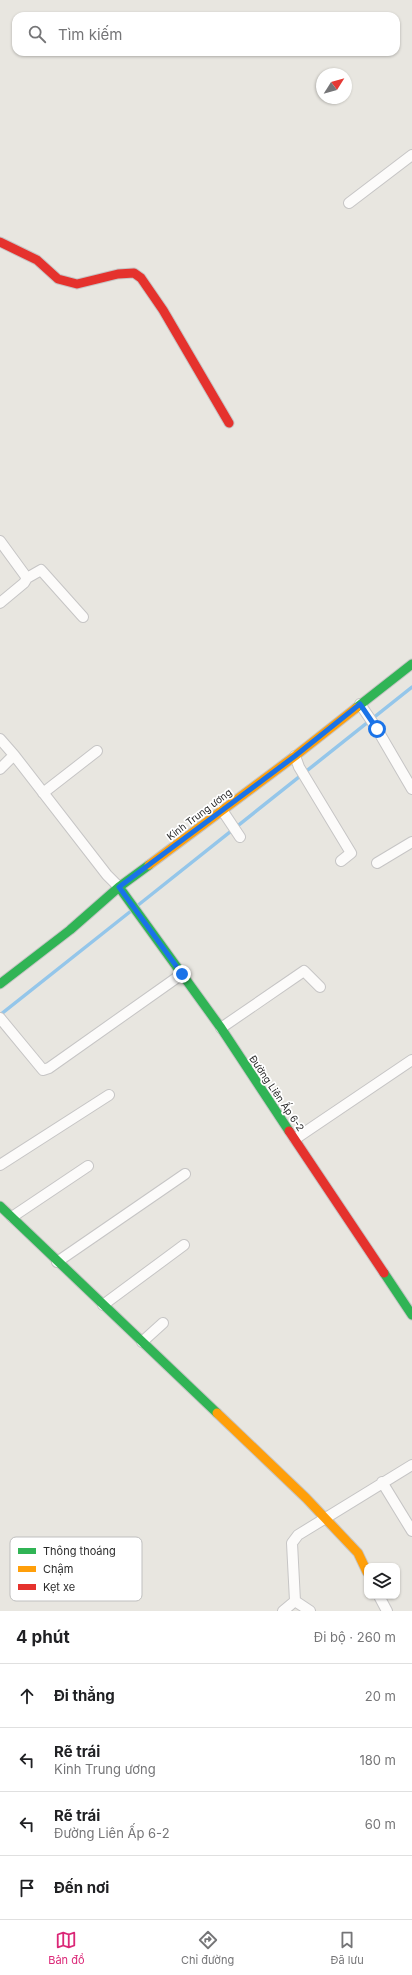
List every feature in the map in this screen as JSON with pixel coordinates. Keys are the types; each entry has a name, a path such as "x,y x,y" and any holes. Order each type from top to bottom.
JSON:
{"street":[{"path":"349,203 412,155"},
{"path":"0,242 37,260 58,279 77,284 118,274 134,273 141,278 163,310 229,422"},
{"path":"0,541 27,578"},
{"path":"0,604 24,583 27,578 41,570 83,617"},
{"name":"Kinh Trung ương","path":"0,984 70,930 119,887 362,708 412,664"},
{"path":"362,708 408,772 412,789"},
{"path":"0,740 14,755 107,875 119,887"},
{"path":"43,793 97,751"},
{"path":"0,768 14,755"},
{"path":"295,756 299,767 351,853 341,861"},
{"path":"222,810 240,837"},
{"path":"377,863 412,842"},
{"name":"Đường Liên Ấp 6-2","path":"119,887 221,1028 412,1315"},
{"path":"221,1028 304,971 320,987"},
{"path":"0,1018 43,1070 49,1068 182,974"},
{"path":"295,1139 412,1060"},
{"path":"0,1165 109,1095"},
{"path":"12,1217 88,1166"},
{"path":"57,1262 185,1174"},
{"path":"0,1206 324,1517 358,1552 364,1565"},
{"path":"104,1305 184,1245"},
{"path":"142,1342 163,1323"},
{"path":"295,1601 292,1543 298,1534 412,1465"},
{"path":"382,1482 412,1532"},
{"path":"381,1599 387,1611"},
{"path":"283,1611 295,1601"},
{"path":"295,1601 310,1611"}],"waterway":[{"path":"137,906 412,687"},
{"path":"0,1015 131,911"}],"traffic: fast":[{"path":"356,708 412,664"},
{"path":"0,984 70,930 119,887 149,865"},
{"path":"119,887 221,1028 289,1131"},
{"path":"0,1206 217,1413"},
{"path":"384,1273 412,1315"}],"traffic: slow":[{"path":"149,865 295,756 356,708"},
{"path":"217,1413 306,1498 358,1553 364,1566"}],"traffic: jam":[{"path":"0,242 37,260 58,279 77,284 118,274 134,273 141,278 163,310 229,423"},
{"path":"289,1131 384,1273"}],"route":[{"path":"182,974 119,887 295,756 360,704 377,729"}]}
